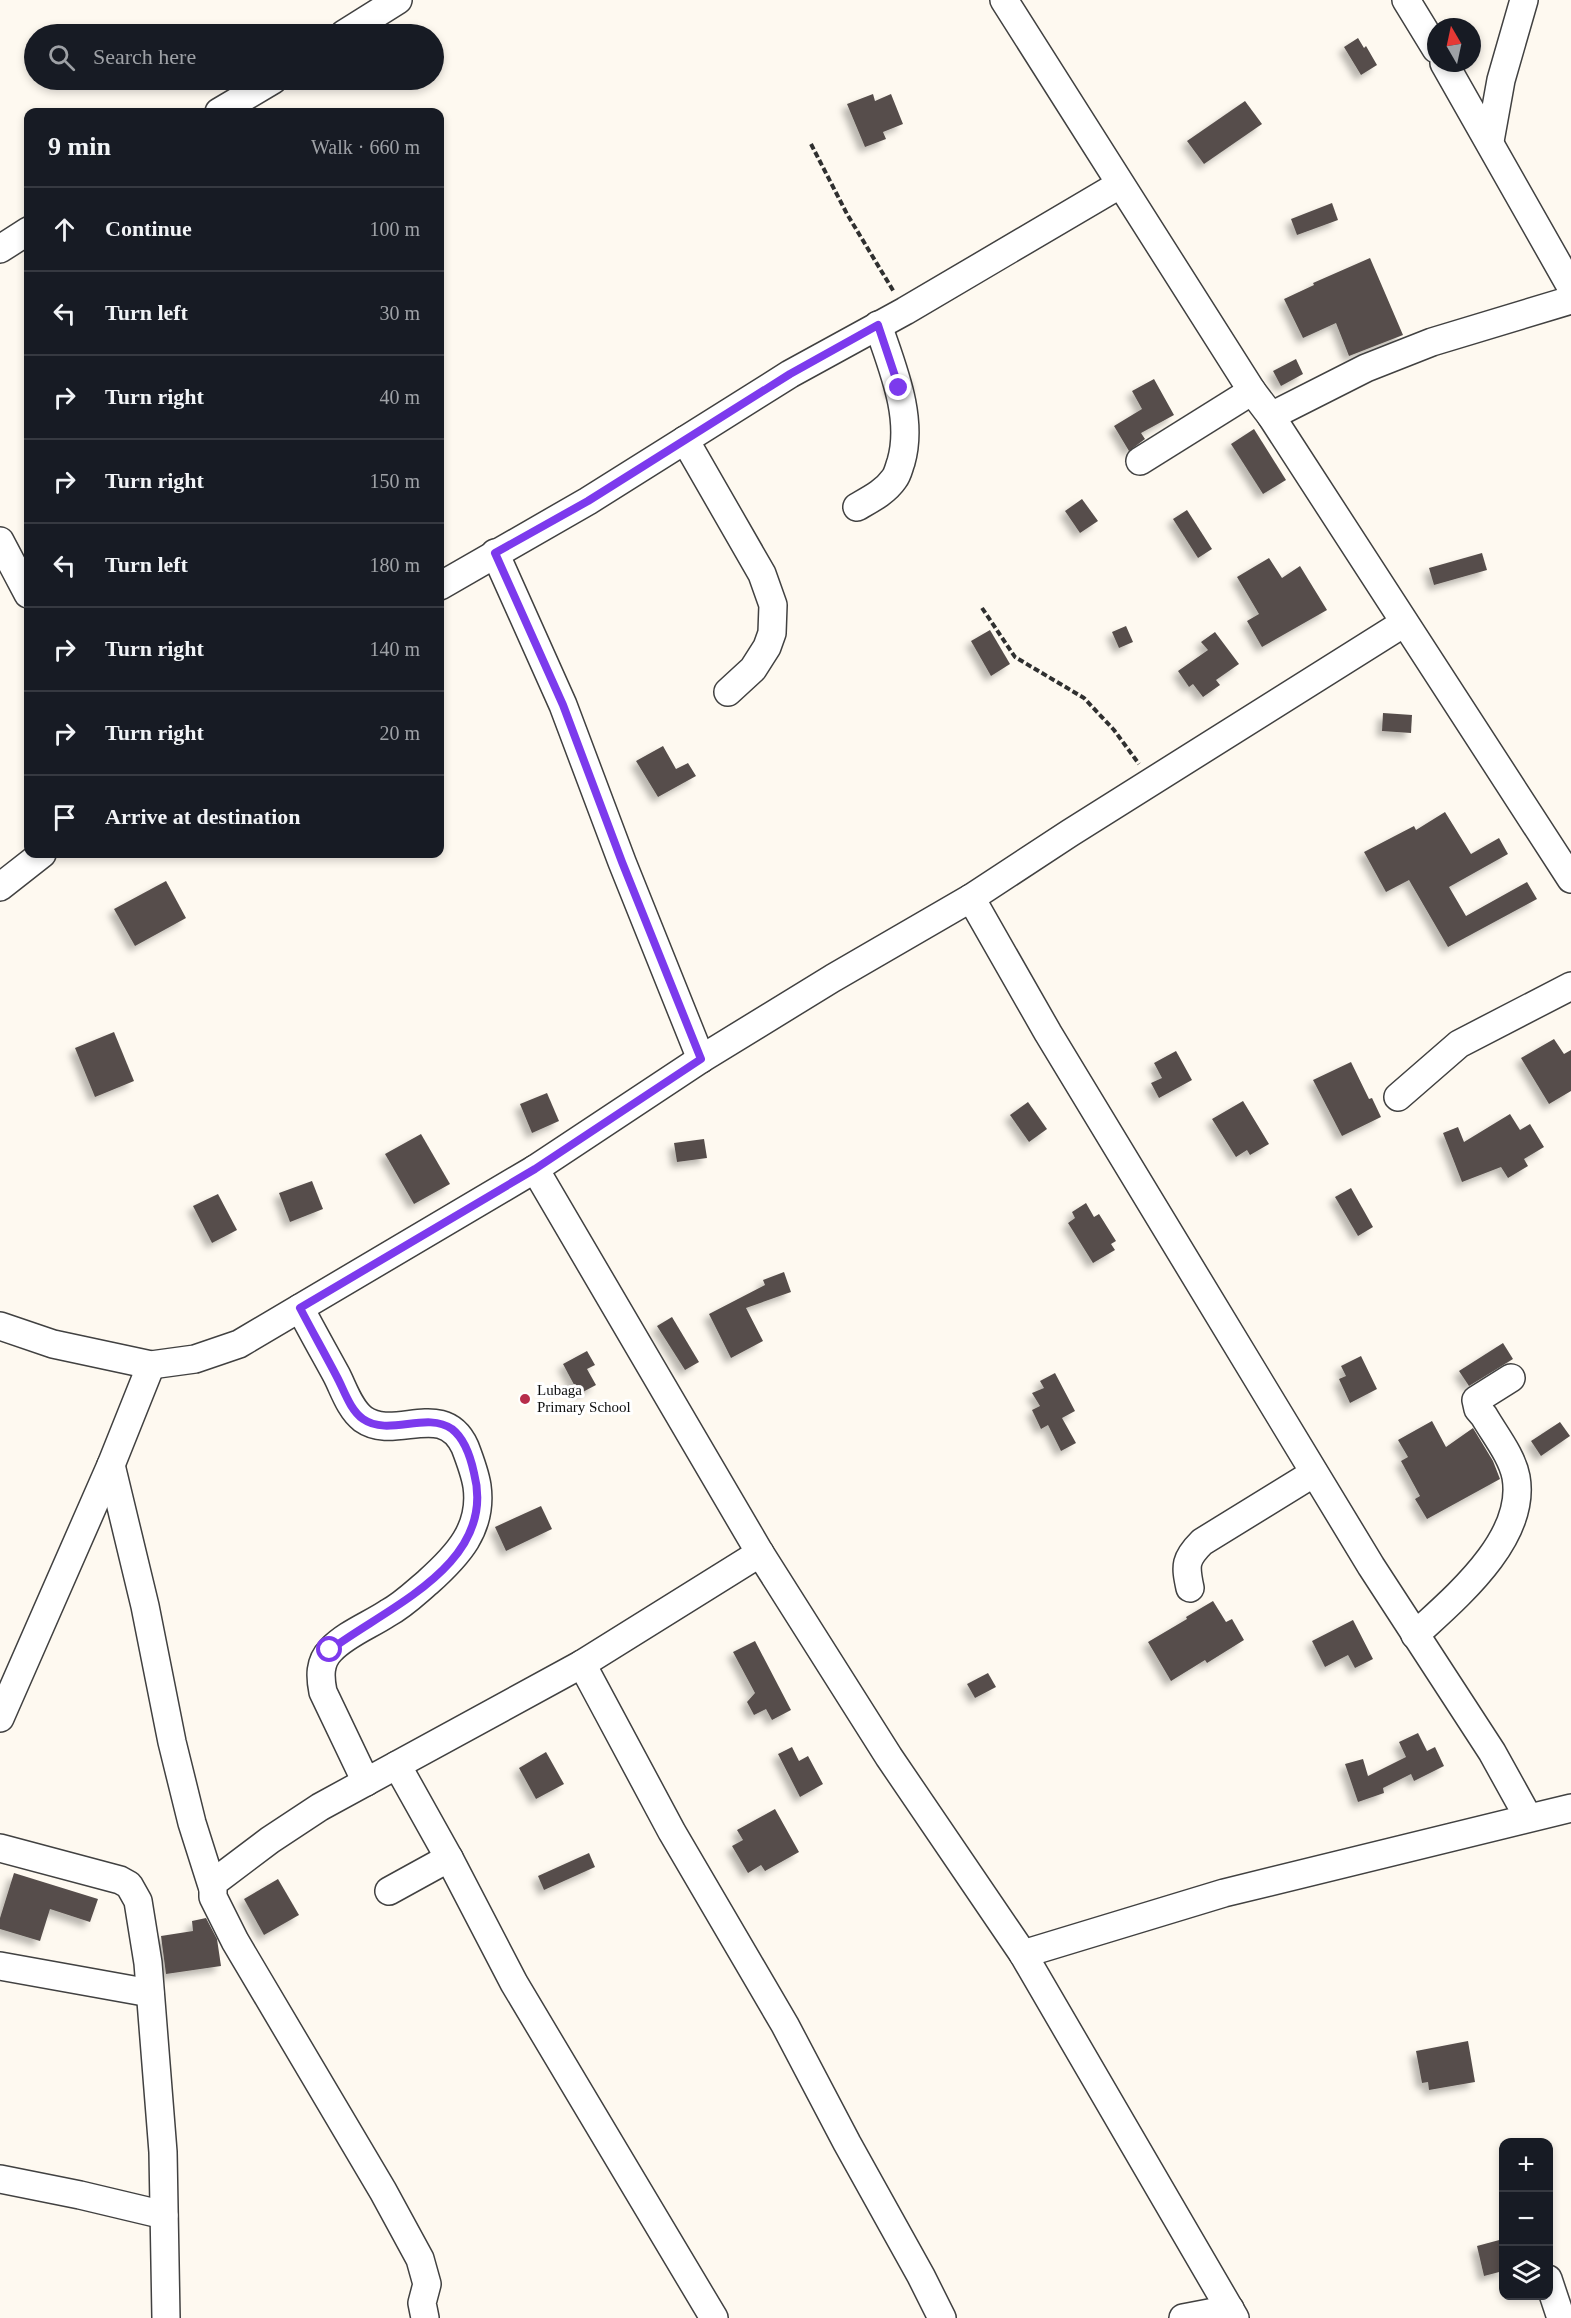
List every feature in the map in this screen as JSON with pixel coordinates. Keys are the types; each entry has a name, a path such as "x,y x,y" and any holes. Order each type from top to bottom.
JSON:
{"street":[{"path":"360,24 398,0"},
{"path":"1004,0 1252,391 1271,416 1404,623 1568,868"},
{"path":"1406,0 1427,34"},
{"path":"1490,141 1501,80 1524,0"},
{"path":"1449,72 1571,287"},
{"path":"226,108 256,90"},
{"path":"444,584 588,501 790,374 905,311 1119,184"},
{"path":"0,249 24,234"},
{"path":"1271,416 1366,368 1421,346 1571,300"},
{"path":"857,507 878,495 896,478 904,451 904,427 899,388 878,325"},
{"path":"1140,461 1252,391"},
{"path":"685,440 762,574 773,605 772,633 767,647 753,669 728,692"},
{"path":"0,541 24,555"},
{"path":"0,541 24,586"},
{"path":"495,553 563,705 622,862 701,1059"},
{"path":"0,1326 53,1344 151,1365 195,1359 239,1344 535,1169 701,1059 833,978 971,898 1404,623"},
{"path":"0,887 37,858"},
{"path":"971,898 1048,1033 1314,1473 1415,1635 1492,1752 1528,1817"},
{"path":"1398,1097 1459,1044 1571,986"},
{"path":"535,1169 760,1553 890,1757 1023,1954 1232,2314 1183,2318"},
{"path":"300,1308 350,1402 361,1418 370,1423 390,1425 429,1423 444,1425 454,1430 471,1461 477,1484 478,1505 473,1529 465,1543 448,1563 403,1604 330,1650 322,1664 320,1676 323,1692 366,1782"},
{"path":"0,1718 12,1659 111,1465 151,1365"},
{"path":"1415,1635 1464,1590 1489,1559 1511,1521 1517,1492 1516,1476 1512,1465 1478,1409 1476,1400 1511,1378"},
{"path":"111,1465 147,1617 172,1742 192,1823 212,1886 213,1897 235,1941 420,2259 427,2284 422,2303 425,2318"},
{"path":"1190,1588 1187,1562 1192,1552 1202,1542 1314,1473"},
{"path":"212,1886 220,1876 320,1807 582,1664 760,1553"},
{"path":"582,1664 672,1832 785,2025 942,2318"},
{"path":"397,1765 449,1858 514,1983 714,2318"},
{"path":"1023,1954 1224,1893 1571,1808"},
{"path":"0,1848 106,1875 129,1885 135,1893 142,1916 163,2152 166,2318"},
{"path":"389,1891 449,1858"},
{"path":"0,1966 150,1993"},
{"path":"0,2179 164,2215"},
{"path":"1553,2293 1562,2318"}],"path":[{"path":"811,144 847,214 905,311"},
{"path":"982,608 1015,657 1084,698 1114,730 1152,782"}],"building":[{"path":"1358,38 1364,48 1366,46 1377,65 1361,75 1344,47"},
{"path":"873,94 875,101 891,94 903,124 883,132 886,139 865,147 847,104"},
{"path":"1245,101 1262,124 1204,164 1187,141"},
{"path":"1332,203 1338,220 1297,235 1291,219"},
{"path":"1370,258 1403,335 1349,356 1336,323 1303,338 1284,299 1314,285 1313,283"},
{"path":"1296,359 1303,374 1281,386 1273,371"},
{"path":"1154,379 1174,415 1141,433 1145,439 1129,451 1114,426 1142,409 1132,391"},
{"path":"1254,429 1286,480 1263,494 1231,444"},
{"path":"1082,499 1098,521 1080,533 1065,511"},
{"path":"1187,510 1212,549 1198,558 1173,519"},
{"path":"1482,553 1487,570 1434,585 1429,568"},
{"path":"1269,558 1282,578 1300,566 1327,610 1262,647 1247,621 1259,614 1237,577"},
{"path":"1126,626 1133,642 1119,648 1112,632"},
{"path":"990,630 1010,664 991,676 971,641"},
{"path":"1215,632 1239,664 1216,680 1220,685 1203,697 1193,684 1189,687 1178,671 1208,650 1201,642"},
{"path":"1383,713 1412,715 1411,733 1382,731"},
{"path":"663,746 676,769 688,763 696,776 658,797 636,761"},
{"path":"1445,812 1471,854 1499,838 1508,854 1449,887 1466,916 1527,882 1537,899 1448,947 1409,880 1386,892 1364,852 1414,826 1416,830"},
{"path":"166,881 186,918 135,946 114,909"},
{"path":"114,1032 134,1081 95,1097 75,1048"},
{"path":"1554,1039 1564,1054 1571,1050 1571,1091 1549,1104 1521,1058"},
{"path":"1176,1051 1192,1080 1159,1098 1151,1083 1162,1078 1154,1063"},
{"path":"1351,1062 1369,1099 1372,1098 1381,1117 1342,1136 1313,1080"},
{"path":"547,1093 559,1121 532,1133 520,1104"},
{"path":"1243,1101 1269,1144 1250,1155 1247,1150 1236,1157 1212,1119"},
{"path":"1028,1102 1047,1129 1029,1142 1010,1115"},
{"path":"1510,1114 1520,1130 1530,1124 1544,1147 1524,1159 1528,1166 1508,1178 1501,1167 1462,1182 1443,1133 1458,1127 1464,1142"},
{"path":"421,1134 450,1184 414,1204 385,1154"},
{"path":"704,1139 707,1158 677,1162 674,1143"},
{"path":"312,1181 323,1209 290,1222 279,1193"},
{"path":"1351,1188 1373,1227 1358,1236 1335,1197"},
{"path":"218,1194 237,1230 212,1243 193,1206"},
{"path":"1086,1203 1094,1217 1099,1214 1116,1241 1111,1244 1115,1250 1093,1263 1068,1223 1075,1218 1072,1212"},
{"path":"784,1272 791,1292 746,1308 763,1341 731,1358 709,1314 765,1285 763,1280"},
{"path":"672,1317 699,1362 685,1370 657,1326"},
{"path":"1503,1343 1513,1359 1469,1386 1459,1371"},
{"path":"587,1351 595,1365 587,1369 596,1385 579,1394 563,1364"},
{"path":"1361,1356 1377,1389 1350,1403 1339,1379 1346,1376 1341,1366"},
{"path":"1055,1373 1075,1411 1062,1418 1076,1443 1061,1451 1048,1425 1041,1429 1032,1410 1040,1406 1032,1393 1044,1388 1040,1381"},
{"path":"1432,1421 1446,1447 1473,1428 1493,1461 1500,1479 1427,1519 1415,1499 1420,1496 1401,1461 1408,1457 1398,1440"},
{"path":"1560,1422 1570,1436 1541,1456 1531,1441"},
{"path":"541,1506 552,1529 506,1551 495,1527"},
{"path":"1213,1601 1226,1622 1232,1619 1244,1640 1207,1663 1205,1660 1171,1681 1148,1642"},
{"path":"1353,1620 1373,1659 1355,1668 1348,1655 1325,1667 1312,1641"},
{"path":"755,1641 791,1710 772,1720 766,1709 754,1715 747,1702 755,1693 733,1652"},
{"path":"988,1673 996,1687 975,1698 967,1684"},
{"path":"1418,1733 1427,1751 1435,1747 1444,1766 1414,1781 1411,1774 1383,1788 1384,1793 1358,1802 1345,1764 1363,1759 1368,1776 1406,1757 1399,1742"},
{"path":"792,1747 799,1761 808,1756 823,1784 800,1797 778,1754"},
{"path":"546,1752 564,1784 536,1799 519,1768"},
{"path":"775,1809 799,1852 765,1871 761,1865 748,1873 732,1846 743,1840 737,1830"},
{"path":"589,1853 595,1867 544,1890 538,1876"},
{"path":"14,1873 98,1899 90,1922 50,1909 40,1941 0,1929 0,1918"},
{"path":"278,1879 299,1915 264,1935 244,1899"},
{"path":"206,1918 217,1939 221,1966 166,1974 161,1936 193,1931 192,1921"},
{"path":"1468,2041 1475,2082 1429,2090 1428,2082 1422,2083 1416,2051"},
{"path":"1499,2240 1499,2272 1484,2276 1477,2246"}],"place":[{"name":"Lubaga Primary School","path":"525,1399"}],"route":[{"path":"330,1650 403,1604 448,1563 465,1543 473,1529 477,1512 477,1484 471,1461 454,1430 444,1425 429,1423 390,1425 370,1423 361,1418 350,1402 300,1308 535,1169 701,1059 622,862 563,705 495,553 588,501 790,374 878,325 899,388"}]}
